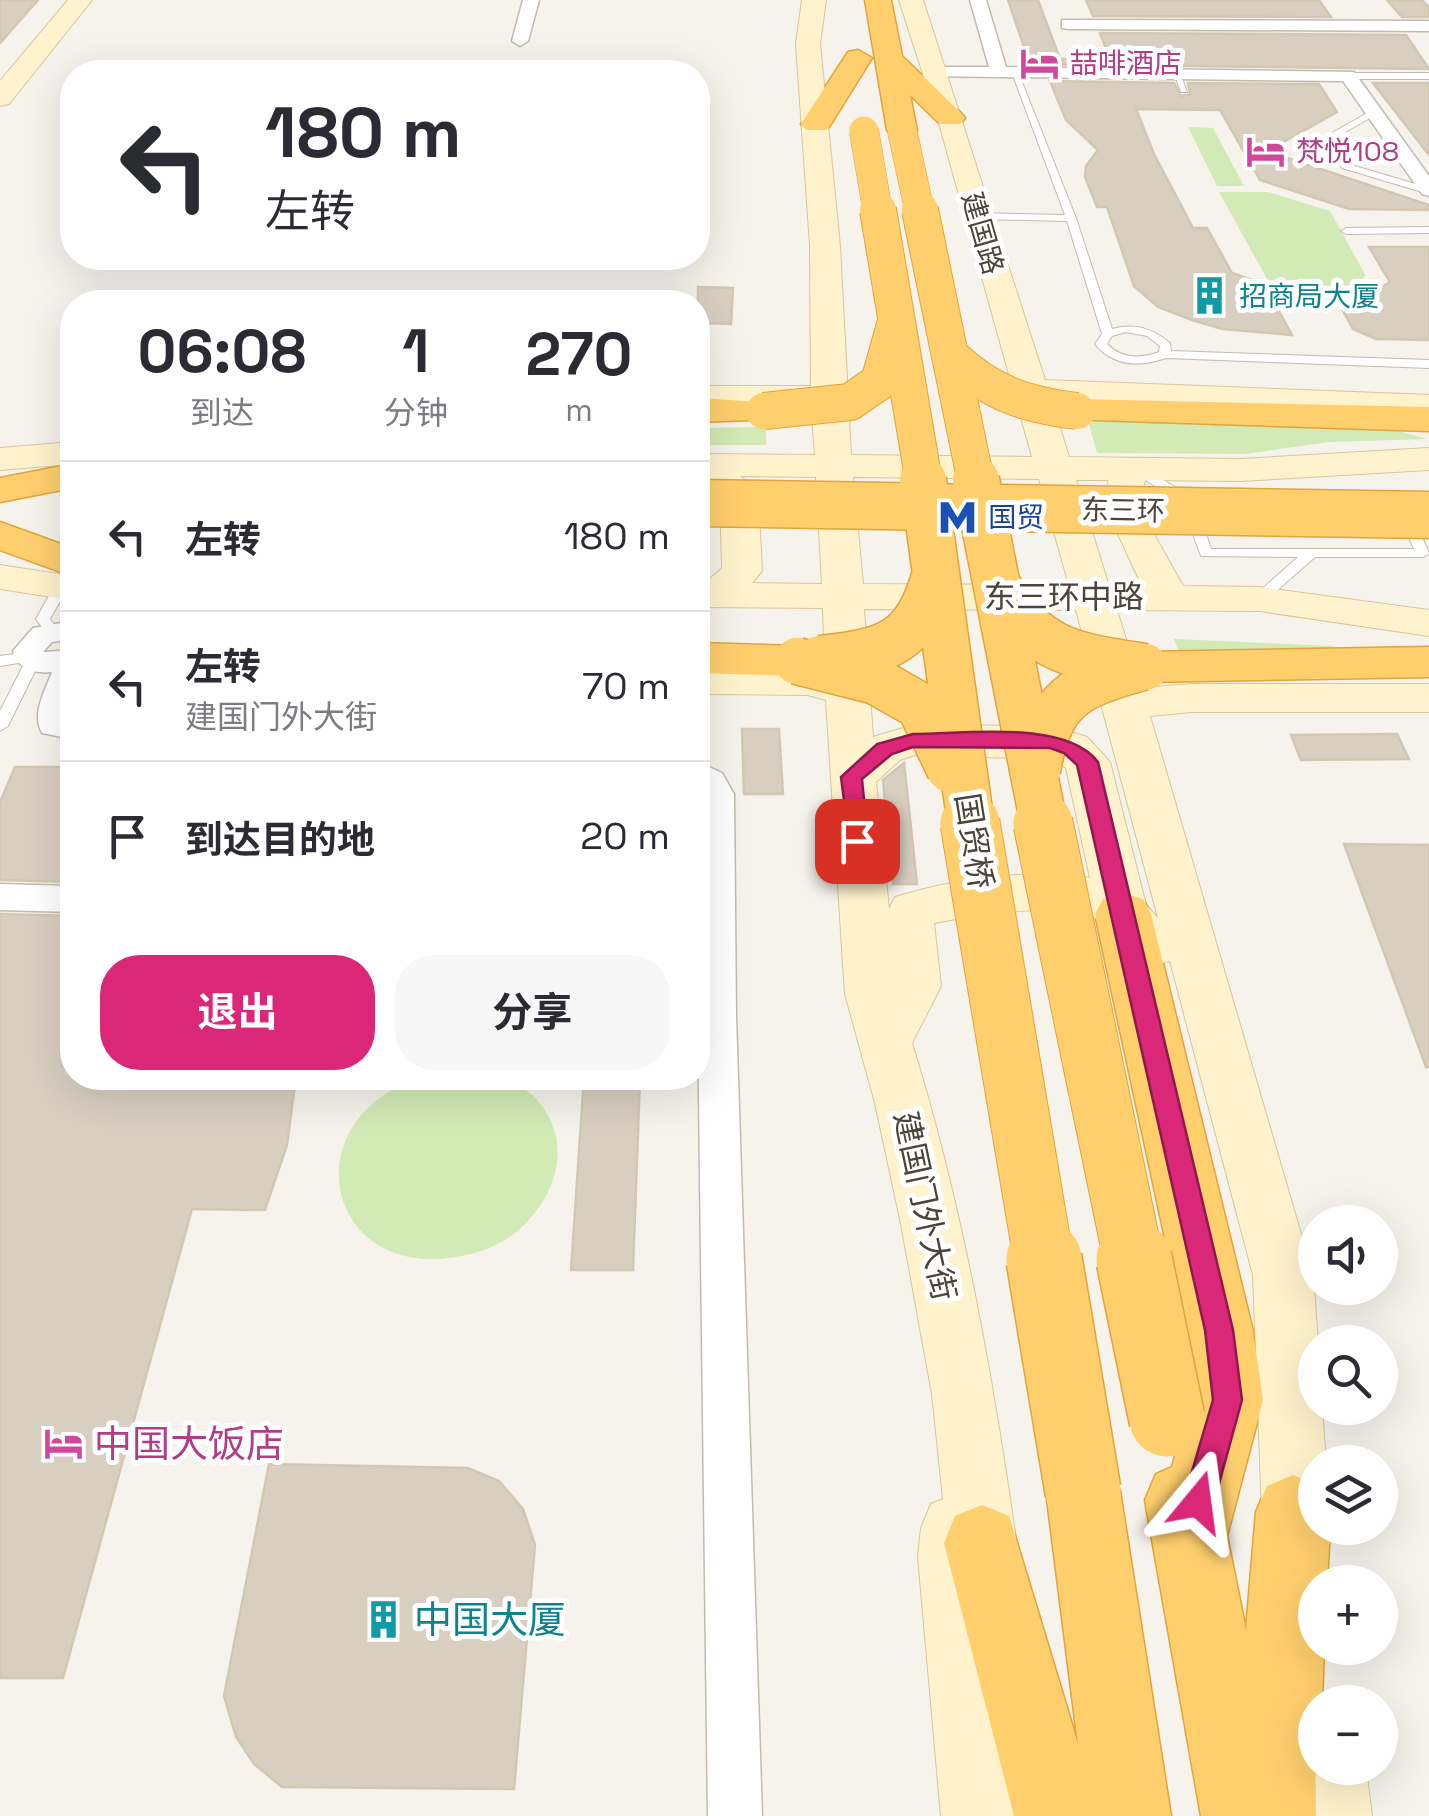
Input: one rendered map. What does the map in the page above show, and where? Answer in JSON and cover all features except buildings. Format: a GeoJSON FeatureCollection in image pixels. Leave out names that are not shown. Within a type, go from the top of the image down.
{"type":"FeatureCollection","features":[{"type":"Feature","properties":{"kind":"highway","name":"建国路"},"geometry":{"type":"LineString","coordinates":[[878,0],[889,59],[883,126]]}},
{"type":"Feature","properties":{"kind":"highway"},"geometry":{"type":"LineString","coordinates":[[814,93],[855,43]]}},
{"type":"Feature","properties":{"kind":"highway"},"geometry":{"type":"LineString","coordinates":[[855,43],[952,357],[1035,784],[1167,1419],[1243,1816]]}},
{"type":"Feature","properties":{"kind":"highway","name":"建国路"},"geometry":{"type":"LineString","coordinates":[[855,43],[883,126]]}},
{"type":"Feature","properties":{"kind":"highway"},"geometry":{"type":"LineString","coordinates":[[883,126],[889,59]]}},
{"type":"Feature","properties":{"kind":"highway","name":"国贸桥"},"geometry":{"type":"LineString","coordinates":[[883,126],[896,321],[924,483],[970,815],[1084,1491],[1129,1816]]}},
{"type":"Feature","properties":{"kind":"highway"},"geometry":{"type":"LineString","coordinates":[[710,410],[764,410],[850,402],[879,382],[896,321]]}},
{"type":"Feature","properties":{"kind":"highway"},"geometry":{"type":"LineString","coordinates":[[952,357],[974,380],[1009,401],[1077,411],[1421,416]]}},
{"type":"Feature","properties":{"kind":"highway"},"geometry":{"type":"LineString","coordinates":[[764,410],[851,423],[872,434],[924,483]]}},
{"type":"Feature","properties":{"kind":"highway"},"geometry":{"type":"LineString","coordinates":[[976,483],[985,448],[997,434],[1019,424],[1077,411]]}},
{"type":"Feature","properties":{"kind":"highway"},"geometry":{"type":"LineString","coordinates":[[0,492],[60,479]]}},
{"type":"Feature","properties":{"kind":"highway"},"geometry":{"type":"LineString","coordinates":[[0,492],[60,494]]}},
{"type":"Feature","properties":{"kind":"highway","name":"东三环"},"geometry":{"type":"LineString","coordinates":[[710,503],[1421,520]]}},
{"type":"Feature","properties":{"kind":"highway","name":"东三环"},"geometry":{"type":"LineString","coordinates":[[710,534],[1359,542],[1421,520]]}},
{"type":"Feature","properties":{"kind":"highway"},"geometry":{"type":"LineString","coordinates":[[0,532],[60,530]]}},
{"type":"Feature","properties":{"kind":"highway"},"geometry":{"type":"LineString","coordinates":[[0,532],[60,573]]}},
{"type":"Feature","properties":{"kind":"highway"},"geometry":{"type":"LineString","coordinates":[[1359,542],[1429,550]]}},
{"type":"Feature","properties":{"kind":"highway"},"geometry":{"type":"LineString","coordinates":[[710,658],[798,661],[866,655],[894,646],[912,633],[929,606],[936,574]]}},
{"type":"Feature","properties":{"kind":"highway"},"geometry":{"type":"LineString","coordinates":[[995,578],[1013,614],[1032,637],[1134,685]]}},
{"type":"Feature","properties":{"kind":"highway"},"geometry":{"type":"LineString","coordinates":[[798,661],[876,681],[920,706],[970,815]]}},
{"type":"Feature","properties":{"kind":"highway"},"geometry":{"type":"LineString","coordinates":[[1035,784],[1041,738],[1060,699],[1097,679],[1134,685],[1429,662]]}},
{"type":"Feature","properties":{"kind":"highway"},"geometry":{"type":"LineString","coordinates":[[1123,914],[1219,1330],[1228,1400],[1189,1536]]}},
{"type":"Feature","properties":{"kind":"highway"},"geometry":{"type":"LineString","coordinates":[[1274,1816],[1293,1512]]}},
{"type":"Feature","properties":{"kind":"highway"},"geometry":{"type":"LineString","coordinates":[[982,1543],[1056,1816]]}},
{"type":"Feature","properties":{"kind":"street"},"geometry":{"type":"LineString","coordinates":[[0,98],[80,0]]}},
{"type":"Feature","properties":{"kind":"street"},"geometry":{"type":"LineString","coordinates":[[520,41],[531,0]]}},
{"type":"Feature","properties":{"kind":"street","name":"建国路"},"geometry":{"type":"LineString","coordinates":[[814,0],[808,44],[814,93],[883,126],[981,230],[1091,597]]}},
{"type":"Feature","properties":{"kind":"street","name":"建国路"},"geometry":{"type":"LineString","coordinates":[[832,468],[825,246],[883,126],[929,72],[911,0]]}},
{"type":"Feature","properties":{"kind":"street"},"geometry":{"type":"LineString","coordinates":[[978,0],[1007,72]]}},
{"type":"Feature","properties":{"kind":"street"},"geometry":{"type":"LineString","coordinates":[[929,72],[1007,72],[1076,41],[1429,26]]}},
{"type":"Feature","properties":{"kind":"street"},"geometry":{"type":"LineString","coordinates":[[1076,41],[1180,83],[1348,76],[1426,183]]}},
{"type":"Feature","properties":{"kind":"street"},"geometry":{"type":"LineString","coordinates":[[825,246],[981,230]]}},
{"type":"Feature","properties":{"kind":"street"},"geometry":{"type":"LineString","coordinates":[[827,354],[859,364],[992,364],[1018,351]]}},
{"type":"Feature","properties":{"kind":"street"},"geometry":{"type":"LineString","coordinates":[[1030,390],[1421,416]]}},
{"type":"Feature","properties":{"kind":"street"},"geometry":{"type":"LineString","coordinates":[[710,396],[828,397]]}},
{"type":"Feature","properties":{"kind":"street"},"geometry":{"type":"LineString","coordinates":[[0,459],[60,454]]}},
{"type":"Feature","properties":{"kind":"street"},"geometry":{"type":"LineString","coordinates":[[710,464],[1240,470],[1429,459]]}},
{"type":"Feature","properties":{"kind":"street","name":"建国门外大街"},"geometry":{"type":"LineString","coordinates":[[832,468],[871,994],[930,1224],[964,1394],[1017,1816]]}},
{"type":"Feature","properties":{"kind":"street"},"geometry":{"type":"LineString","coordinates":[[1132,469],[1123,487],[1145,560],[1170,597]]}},
{"type":"Feature","properties":{"kind":"street"},"geometry":{"type":"LineString","coordinates":[[710,472],[739,493],[742,572],[710,592]]}},
{"type":"Feature","properties":{"kind":"street"},"geometry":{"type":"LineString","coordinates":[[0,578],[60,579]]}},
{"type":"Feature","properties":{"kind":"street","name":"东三环中路"},"geometry":{"type":"LineString","coordinates":[[710,595],[1259,599],[1429,623]]}},
{"type":"Feature","properties":{"kind":"street"},"geometry":{"type":"LineString","coordinates":[[1091,597],[1134,685],[1204,1002],[1282,1275],[1293,1512],[1317,1685]]}},
{"type":"Feature","properties":{"kind":"street"},"geometry":{"type":"LineString","coordinates":[[0,633],[46,650],[53,726],[60,727]]}},
{"type":"Feature","properties":{"kind":"street"},"geometry":{"type":"LineString","coordinates":[[710,680],[809,681],[848,692]]}},
{"type":"Feature","properties":{"kind":"street"},"geometry":{"type":"LineString","coordinates":[[1134,685],[1192,698],[1429,698]]}},
{"type":"Feature","properties":{"kind":"street"},"geometry":{"type":"LineString","coordinates":[[852,777],[884,749],[913,740],[1052,741],[1071,748],[1087,762],[1123,914]]}},
{"type":"Feature","properties":{"kind":"street"},"geometry":{"type":"LineString","coordinates":[[710,781],[718,794],[717,1016],[735,1816]]}},
{"type":"Feature","properties":{"kind":"street"},"geometry":{"type":"LineString","coordinates":[[886,1044],[915,986],[908,927],[913,910],[974,896],[1096,896],[1123,914],[1204,1002]]}},
{"type":"Feature","properties":{"kind":"street"},"geometry":{"type":"LineString","coordinates":[[0,897],[60,900]]}},
{"type":"Feature","properties":{"kind":"street"},"geometry":{"type":"LineString","coordinates":[[964,1394],[953,1557],[979,1816]]}},
{"type":"Feature","properties":{"kind":"street"},"geometry":{"type":"LineString","coordinates":[[1330,1785],[1334,1816]]}},
{"type":"Feature","properties":{"kind":"lane"},"geometry":{"type":"LineString","coordinates":[[1007,72],[1071,218],[1108,334]]}},
{"type":"Feature","properties":{"kind":"lane"},"geometry":{"type":"LineString","coordinates":[[1348,76],[1429,76]]}},
{"type":"Feature","properties":{"kind":"lane"},"geometry":{"type":"LineString","coordinates":[[1374,113],[1326,139],[1345,166],[1426,183]]}},
{"type":"Feature","properties":{"kind":"lane"},"geometry":{"type":"LineString","coordinates":[[981,230],[1071,218]]}},
{"type":"Feature","properties":{"kind":"lane"},"geometry":{"type":"LineString","coordinates":[[1346,231],[1429,230]]}},
{"type":"Feature","properties":{"kind":"lane"},"geometry":{"type":"LineString","coordinates":[[1165,354],[1166,345],[1151,334],[1126,330],[1108,334],[1101,344],[1118,357],[1151,361],[1165,354],[1429,364]]}},
{"type":"Feature","properties":{"kind":"lane"},"geometry":{"type":"LineString","coordinates":[[1132,469],[1189,500],[1400,502],[1423,552],[1206,553],[1189,500]]}},
{"type":"Feature","properties":{"kind":"lane"},"geometry":{"type":"LineString","coordinates":[[1259,599],[1312,553]]}},
{"type":"Feature","properties":{"kind":"lane"},"geometry":{"type":"LineString","coordinates":[[0,726],[46,650],[43,619],[60,593]]}},
{"type":"Feature","properties":{"kind":"green space"},"geometry":{"type":"Polygon","coordinates":[[[1188,127],[1213,128],[1244,186],[1217,186],[1188,127]]]}},
{"type":"Feature","properties":{"kind":"green space"},"geometry":{"type":"Polygon","coordinates":[[[1219,192],[1268,192],[1330,211],[1366,276],[1334,296],[1277,297],[1219,192]]]}},
{"type":"Feature","properties":{"kind":"green space"},"geometry":{"type":"Polygon","coordinates":[[[1088,420],[1372,424],[1427,439],[1329,442],[1246,454],[1097,453],[1088,420]]]}},
{"type":"Feature","properties":{"kind":"green space"},"geometry":{"type":"Polygon","coordinates":[[[766,427],[766,445],[710,445],[710,428],[766,427]]]}},
{"type":"Feature","properties":{"kind":"green space"},"geometry":{"type":"Polygon","coordinates":[[[1174,639],[1331,646],[1375,655],[1180,654],[1174,639]]]}},
{"type":"Feature","properties":{"kind":"green space"},"geometry":{"type":"Polygon","coordinates":[[[396,1090],[525,1090],[539,1102],[555,1133],[557,1165],[546,1196],[506,1240],[466,1255],[419,1258],[382,1247],[356,1225],[342,1196],[339,1163],[351,1130],[377,1100],[396,1090]]]}},
{"type":"Feature","properties":{"kind":"place","name":"喆啡酒店"},"geometry":{"type":"Point","coordinates":[1040,63]}},
{"type":"Feature","properties":{"kind":"place","name":"梵悦108"},"geometry":{"type":"Point","coordinates":[1266,151]}},
{"type":"Feature","properties":{"kind":"place","name":"招商局大厦"},"geometry":{"type":"Point","coordinates":[1209,296]}},
{"type":"Feature","properties":{"kind":"place","name":"国贸"},"geometry":{"type":"Point","coordinates":[958,517]}},
{"type":"Feature","properties":{"kind":"place","name":"中国大饭店"},"geometry":{"type":"Point","coordinates":[64,1444]}},
{"type":"Feature","properties":{"kind":"place","name":"中国大厦"},"geometry":{"type":"Point","coordinates":[384,1620]}},
{"type":"Feature","properties":{"kind":"route"},"geometry":{"type":"LineString","coordinates":[[857,841],[852,777],[884,749],[913,740],[1052,741],[1071,748],[1087,762],[1219,1330],[1228,1400],[1198,1502]]}}]}
